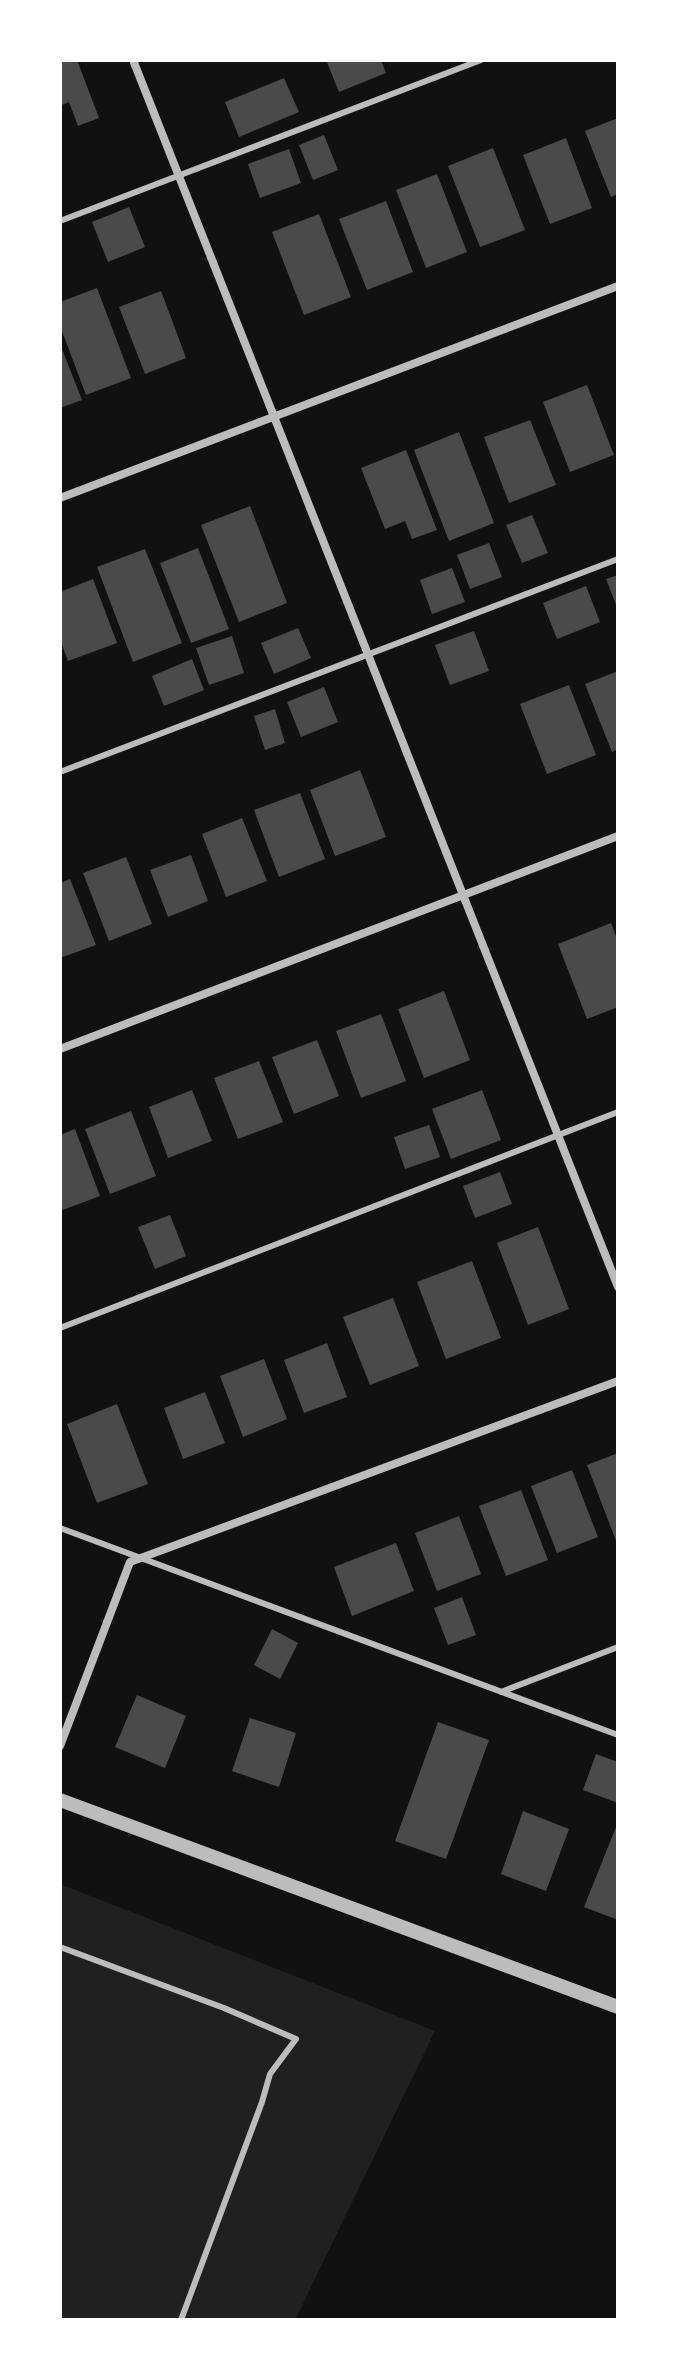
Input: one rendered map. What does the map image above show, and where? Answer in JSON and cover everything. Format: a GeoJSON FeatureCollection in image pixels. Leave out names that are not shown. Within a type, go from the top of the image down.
{"type":"FeatureCollection","features":[{"type":"Feature","properties":{"kind":"street"},"geometry":{"type":"LineString","coordinates":[[133,60],[618,1287]]}},
{"type":"Feature","properties":{"kind":"street"},"geometry":{"type":"LineString","coordinates":[[60,498],[618,286]]}},
{"type":"Feature","properties":{"kind":"street"},"geometry":{"type":"LineString","coordinates":[[60,1049],[618,836]]}},
{"type":"Feature","properties":{"kind":"street"},"geometry":{"type":"LineString","coordinates":[[60,1746],[130,1562],[618,1381]]}},
{"type":"Feature","properties":{"kind":"street"},"geometry":{"type":"LineString","coordinates":[[60,1800],[618,2007]]}},
{"type":"Feature","properties":{"kind":"lane"},"geometry":{"type":"LineString","coordinates":[[60,221],[481,60]]}},
{"type":"Feature","properties":{"kind":"lane"},"geometry":{"type":"LineString","coordinates":[[60,772],[618,559]]}},
{"type":"Feature","properties":{"kind":"lane"},"geometry":{"type":"LineString","coordinates":[[60,1328],[618,1112]]}},
{"type":"Feature","properties":{"kind":"lane"},"geometry":{"type":"LineString","coordinates":[[60,1528],[618,1735]]}},
{"type":"Feature","properties":{"kind":"lane"},"geometry":{"type":"LineString","coordinates":[[501,1692],[618,1647]]}},
{"type":"Feature","properties":{"kind":"lane"},"geometry":{"type":"LineString","coordinates":[[60,1947],[224,2008],[296,2039],[270,2074],[181,2320]]}},
{"type":"Feature","properties":{"kind":"shaded area"},"geometry":{"type":"Polygon","coordinates":[[[60,1884],[435,2031],[295,2320],[60,2320],[60,1884]]]}},
{"type":"Feature","properties":{"kind":"building"},"geometry":{"type":"Polygon","coordinates":[[[60,60],[77,60],[99,118],[78,126],[69,102],[60,106],[60,60]]]}},
{"type":"Feature","properties":{"kind":"building"},"geometry":{"type":"Polygon","coordinates":[[[326,60],[381,60],[386,73],[339,92],[326,60]]]}},
{"type":"Feature","properties":{"kind":"building"},"geometry":{"type":"Polygon","coordinates":[[[284,78],[299,112],[239,137],[225,102],[284,78]]]}},
{"type":"Feature","properties":{"kind":"building"},"geometry":{"type":"Polygon","coordinates":[[[618,118],[618,194],[611,197],[585,131],[618,118]]]}},
{"type":"Feature","properties":{"kind":"building"},"geometry":{"type":"Polygon","coordinates":[[[324,135],[338,170],[313,180],[299,145],[324,135]]]}},
{"type":"Feature","properties":{"kind":"building"},"geometry":{"type":"Polygon","coordinates":[[[566,138],[592,208],[550,224],[523,155],[566,138]]]}},
{"type":"Feature","properties":{"kind":"building"},"geometry":{"type":"Polygon","coordinates":[[[493,148],[525,230],[480,247],[448,166],[493,148]]]}},
{"type":"Feature","properties":{"kind":"building"},"geometry":{"type":"Polygon","coordinates":[[[289,149],[301,183],[260,198],[248,164],[289,149]]]}},
{"type":"Feature","properties":{"kind":"building"},"geometry":{"type":"Polygon","coordinates":[[[437,174],[467,252],[426,268],[396,190],[437,174]]]}},
{"type":"Feature","properties":{"kind":"building"},"geometry":{"type":"Polygon","coordinates":[[[386,201],[413,272],[367,290],[339,219],[386,201]]]}},
{"type":"Feature","properties":{"kind":"building"},"geometry":{"type":"Polygon","coordinates":[[[129,207],[145,247],[108,262],[92,222],[129,207]]]}},
{"type":"Feature","properties":{"kind":"building"},"geometry":{"type":"Polygon","coordinates":[[[319,214],[351,297],[304,315],[272,232],[319,214]]]}},
{"type":"Feature","properties":{"kind":"building"},"geometry":{"type":"Polygon","coordinates":[[[97,288],[131,378],[86,395],[60,326],[60,302],[97,288]]]}},
{"type":"Feature","properties":{"kind":"building"},"geometry":{"type":"Polygon","coordinates":[[[161,291],[186,358],[145,374],[119,307],[161,291]]]}},
{"type":"Feature","properties":{"kind":"building"},"geometry":{"type":"Polygon","coordinates":[[[60,344],[82,400],[60,408],[60,344]]]}},
{"type":"Feature","properties":{"kind":"building"},"geometry":{"type":"Polygon","coordinates":[[[587,385],[614,455],[570,472],[543,402],[587,385]]]}},
{"type":"Feature","properties":{"kind":"building"},"geometry":{"type":"Polygon","coordinates":[[[530,420],[556,485],[509,503],[484,437],[530,420]]]}},
{"type":"Feature","properties":{"kind":"building"},"geometry":{"type":"Polygon","coordinates":[[[459,432],[494,523],[449,541],[414,450],[459,432]]]}},
{"type":"Feature","properties":{"kind":"building"},"geometry":{"type":"Polygon","coordinates":[[[406,450],[437,530],[412,539],[405,521],[385,529],[361,468],[406,450]]]}},
{"type":"Feature","properties":{"kind":"building"},"geometry":{"type":"Polygon","coordinates":[[[250,506],[287,603],[239,622],[201,525],[250,506]]]}},
{"type":"Feature","properties":{"kind":"building"},"geometry":{"type":"Polygon","coordinates":[[[532,515],[548,553],[522,563],[506,525],[532,515]]]}},
{"type":"Feature","properties":{"kind":"building"},"geometry":{"type":"Polygon","coordinates":[[[489,543],[502,577],[470,589],[457,555],[489,543]]]}},
{"type":"Feature","properties":{"kind":"building"},"geometry":{"type":"Polygon","coordinates":[[[198,548],[229,629],[191,643],[160,563],[198,548]]]}},
{"type":"Feature","properties":{"kind":"building"},"geometry":{"type":"Polygon","coordinates":[[[145,549],[182,643],[133,662],[97,567],[145,549]]]}},
{"type":"Feature","properties":{"kind":"building"},"geometry":{"type":"Polygon","coordinates":[[[452,568],[465,602],[432,614],[420,580],[452,568]]]}},
{"type":"Feature","properties":{"kind":"building"},"geometry":{"type":"Polygon","coordinates":[[[618,575],[618,610],[606,579],[618,575]]]}},
{"type":"Feature","properties":{"kind":"building"},"geometry":{"type":"Polygon","coordinates":[[[93,579],[117,643],[68,661],[60,640],[60,592],[93,579]]]}},
{"type":"Feature","properties":{"kind":"building"},"geometry":{"type":"Polygon","coordinates":[[[586,586],[600,622],[557,639],[543,603],[586,586]]]}},
{"type":"Feature","properties":{"kind":"building"},"geometry":{"type":"Polygon","coordinates":[[[298,628],[311,658],[274,674],[261,643],[298,628]]]}},
{"type":"Feature","properties":{"kind":"building"},"geometry":{"type":"Polygon","coordinates":[[[474,631],[489,671],[450,685],[435,645],[474,631]]]}},
{"type":"Feature","properties":{"kind":"building"},"geometry":{"type":"Polygon","coordinates":[[[232,636],[244,673],[209,685],[196,648],[232,636]]]}},
{"type":"Feature","properties":{"kind":"building"},"geometry":{"type":"Polygon","coordinates":[[[192,659],[204,690],[164,706],[152,676],[192,659]]]}},
{"type":"Feature","properties":{"kind":"building"},"geometry":{"type":"Polygon","coordinates":[[[618,671],[618,749],[612,752],[585,684],[618,671]]]}},
{"type":"Feature","properties":{"kind":"building"},"geometry":{"type":"Polygon","coordinates":[[[569,685],[596,755],[547,774],[520,704],[569,685]]]}},
{"type":"Feature","properties":{"kind":"building"},"geometry":{"type":"Polygon","coordinates":[[[324,687],[338,722],[301,737],[287,702],[324,687]]]}},
{"type":"Feature","properties":{"kind":"building"},"geometry":{"type":"Polygon","coordinates":[[[275,709],[285,743],[265,750],[254,716],[275,709]]]}},
{"type":"Feature","properties":{"kind":"building"},"geometry":{"type":"Polygon","coordinates":[[[360,770],[386,837],[335,856],[310,790],[360,770]]]}},
{"type":"Feature","properties":{"kind":"building"},"geometry":{"type":"Polygon","coordinates":[[[300,793],[325,859],[279,877],[254,810],[300,793]]]}},
{"type":"Feature","properties":{"kind":"building"},"geometry":{"type":"Polygon","coordinates":[[[242,818],[267,881],[226,897],[202,834],[242,818]]]}},
{"type":"Feature","properties":{"kind":"building"},"geometry":{"type":"Polygon","coordinates":[[[191,855],[208,901],[168,917],[150,870],[191,855]]]}},
{"type":"Feature","properties":{"kind":"building"},"geometry":{"type":"Polygon","coordinates":[[[126,857],[152,924],[109,941],[83,873],[126,857]]]}},
{"type":"Feature","properties":{"kind":"building"},"geometry":{"type":"Polygon","coordinates":[[[70,879],[96,945],[60,958],[60,883],[70,879]]]}},
{"type":"Feature","properties":{"kind":"building"},"geometry":{"type":"Polygon","coordinates":[[[611,923],[618,942],[618,1007],[587,1019],[558,944],[611,923]]]}},
{"type":"Feature","properties":{"kind":"building"},"geometry":{"type":"Polygon","coordinates":[[[444,991],[470,1060],[424,1078],[398,1009],[444,991]]]}},
{"type":"Feature","properties":{"kind":"building"},"geometry":{"type":"Polygon","coordinates":[[[381,1014],[406,1081],[361,1098],[336,1031],[381,1014]]]}},
{"type":"Feature","properties":{"kind":"building"},"geometry":{"type":"Polygon","coordinates":[[[317,1040],[339,1096],[294,1114],[272,1057],[317,1040]]]}},
{"type":"Feature","properties":{"kind":"building"},"geometry":{"type":"Polygon","coordinates":[[[259,1061],[283,1122],[238,1139],[214,1078],[259,1061]]]}},
{"type":"Feature","properties":{"kind":"building"},"geometry":{"type":"Polygon","coordinates":[[[192,1090],[212,1141],[168,1158],[149,1107],[192,1090]]]}},
{"type":"Feature","properties":{"kind":"building"},"geometry":{"type":"Polygon","coordinates":[[[482,1090],[501,1140],[451,1159],[432,1109],[482,1090]]]}},
{"type":"Feature","properties":{"kind":"building"},"geometry":{"type":"Polygon","coordinates":[[[131,1111],[156,1176],[110,1194],[85,1129],[131,1111]]]}},
{"type":"Feature","properties":{"kind":"building"},"geometry":{"type":"Polygon","coordinates":[[[429,1125],[440,1157],[405,1169],[394,1137],[429,1125]]]}},
{"type":"Feature","properties":{"kind":"building"},"geometry":{"type":"Polygon","coordinates":[[[75,1129],[100,1196],[60,1211],[60,1135],[75,1129]]]}},
{"type":"Feature","properties":{"kind":"building"},"geometry":{"type":"Polygon","coordinates":[[[500,1172],[512,1204],[475,1218],[463,1186],[500,1172]]]}},
{"type":"Feature","properties":{"kind":"building"},"geometry":{"type":"Polygon","coordinates":[[[170,1215],[186,1256],[155,1269],[138,1227],[170,1215]]]}},
{"type":"Feature","properties":{"kind":"building"},"geometry":{"type":"Polygon","coordinates":[[[538,1227],[569,1309],[528,1325],[497,1243],[538,1227]]]}},
{"type":"Feature","properties":{"kind":"building"},"geometry":{"type":"Polygon","coordinates":[[[472,1261],[501,1338],[446,1359],[417,1282],[472,1261]]]}},
{"type":"Feature","properties":{"kind":"building"},"geometry":{"type":"Polygon","coordinates":[[[393,1298],[419,1366],[370,1385],[343,1317],[393,1298]]]}},
{"type":"Feature","properties":{"kind":"building"},"geometry":{"type":"Polygon","coordinates":[[[327,1343],[347,1397],[304,1413],[284,1360],[327,1343]]]}},
{"type":"Feature","properties":{"kind":"building"},"geometry":{"type":"Polygon","coordinates":[[[264,1359],[287,1419],[243,1437],[220,1376],[264,1359]]]}},
{"type":"Feature","properties":{"kind":"building"},"geometry":{"type":"Polygon","coordinates":[[[205,1392],[225,1443],[183,1459],[164,1408],[205,1392]]]}},
{"type":"Feature","properties":{"kind":"building"},"geometry":{"type":"Polygon","coordinates":[[[117,1404],[148,1484],[97,1503],[67,1424],[117,1404]]]}},
{"type":"Feature","properties":{"kind":"building"},"geometry":{"type":"Polygon","coordinates":[[[618,1453],[618,1546],[587,1465],[618,1453]]]}},
{"type":"Feature","properties":{"kind":"building"},"geometry":{"type":"Polygon","coordinates":[[[572,1470],[598,1537],[557,1553],[531,1486],[572,1470]]]}},
{"type":"Feature","properties":{"kind":"building"},"geometry":{"type":"Polygon","coordinates":[[[521,1490],[548,1560],[506,1576],[479,1506],[521,1490]]]}},
{"type":"Feature","properties":{"kind":"building"},"geometry":{"type":"Polygon","coordinates":[[[459,1516],[481,1574],[437,1591],[415,1533],[459,1516]]]}},
{"type":"Feature","properties":{"kind":"building"},"geometry":{"type":"Polygon","coordinates":[[[396,1543],[414,1591],[352,1616],[334,1567],[396,1543]]]}},
{"type":"Feature","properties":{"kind":"building"},"geometry":{"type":"Polygon","coordinates":[[[462,1597],[476,1635],[448,1645],[434,1608],[462,1597]]]}},
{"type":"Feature","properties":{"kind":"building"},"geometry":{"type":"Polygon","coordinates":[[[272,1629],[298,1643],[280,1679],[254,1665],[272,1629]]]}},
{"type":"Feature","properties":{"kind":"building"},"geometry":{"type":"Polygon","coordinates":[[[137,1695],[186,1716],[165,1768],[115,1747],[137,1695]]]}},
{"type":"Feature","properties":{"kind":"building"},"geometry":{"type":"Polygon","coordinates":[[[250,1718],[296,1733],[279,1787],[232,1771],[250,1718]]]}},
{"type":"Feature","properties":{"kind":"building"},"geometry":{"type":"Polygon","coordinates":[[[438,1722],[489,1740],[446,1859],[395,1841],[438,1722]]]}},
{"type":"Feature","properties":{"kind":"building"},"geometry":{"type":"Polygon","coordinates":[[[596,1754],[618,1762],[618,1803],[583,1790],[596,1754]]]}},
{"type":"Feature","properties":{"kind":"building"},"geometry":{"type":"Polygon","coordinates":[[[523,1811],[569,1829],[546,1891],[501,1874],[523,1811]]]}},
{"type":"Feature","properties":{"kind":"building"},"geometry":{"type":"Polygon","coordinates":[[[618,1822],[618,1920],[584,1907],[618,1822]]]}}]}
